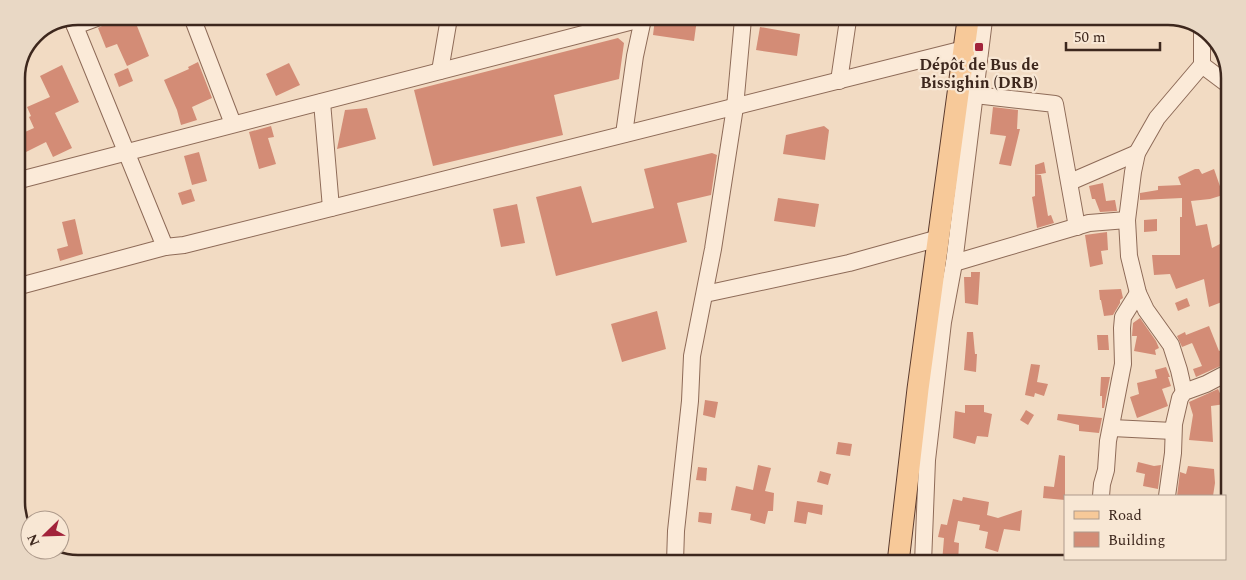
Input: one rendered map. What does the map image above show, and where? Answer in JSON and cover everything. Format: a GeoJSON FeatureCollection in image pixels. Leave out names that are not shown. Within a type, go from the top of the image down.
{"type":"FeatureCollection","features":[{"type":"Feature","properties":{"kind":"main road"},"geometry":{"type":"LineString","coordinates":[[899,555],[918,389],[967,25]]}},
{"type":"Feature","properties":{"kind":"street"},"geometry":{"type":"LineString","coordinates":[[75,25],[165,247]]}},
{"type":"Feature","properties":{"kind":"street"},"geometry":{"type":"LineString","coordinates":[[195,25],[233,124]]}},
{"type":"Feature","properties":{"kind":"street"},"geometry":{"type":"LineString","coordinates":[[440,71],[448,25]]}},
{"type":"Feature","properties":{"kind":"street"},"geometry":{"type":"LineString","coordinates":[[25,174],[127,152],[619,25]]}},
{"type":"Feature","properties":{"kind":"street"},"geometry":{"type":"LineString","coordinates":[[624,134],[641,25]]}},
{"type":"Feature","properties":{"kind":"street"},"geometry":{"type":"LineString","coordinates":[[675,555],[676,531],[690,401],[692,356],[735,107],[742,25]]}},
{"type":"Feature","properties":{"kind":"street"},"geometry":{"type":"LineString","coordinates":[[839,81],[847,25]]}},
{"type":"Feature","properties":{"kind":"street"},"geometry":{"type":"LineString","coordinates":[[923,555],[927,460],[943,322],[954,263],[983,25]]}},
{"type":"Feature","properties":{"kind":"street"},"geometry":{"type":"LineString","coordinates":[[1167,495],[1173,453],[1173,431],[1178,405],[1184,392],[1171,345],[1146,310],[1138,292],[1128,256],[1127,220],[1133,172],[1138,153],[1157,118],[1202,65],[1202,38]]}},
{"type":"Feature","properties":{"kind":"street"},"geometry":{"type":"LineString","coordinates":[[25,285],[165,247],[184,245],[964,49]]}},
{"type":"Feature","properties":{"kind":"street"},"geometry":{"type":"LineString","coordinates":[[1202,65],[1221,79]]}},
{"type":"Feature","properties":{"kind":"street"},"geometry":{"type":"LineString","coordinates":[[975,95],[1055,104],[1077,227]]}},
{"type":"Feature","properties":{"kind":"street"},"geometry":{"type":"LineString","coordinates":[[322,102],[331,208]]}},
{"type":"Feature","properties":{"kind":"street"},"geometry":{"type":"LineString","coordinates":[[1070,182],[1138,153]]}},
{"type":"Feature","properties":{"kind":"street"},"geometry":{"type":"LineString","coordinates":[[954,263],[1101,221],[1127,220]]}},
{"type":"Feature","properties":{"kind":"street"},"geometry":{"type":"LineString","coordinates":[[704,294],[840,265],[939,238]]}},
{"type":"Feature","properties":{"kind":"street"},"geometry":{"type":"LineString","coordinates":[[1101,495],[1106,470],[1108,441],[1124,364],[1123,317],[1138,292]]}},
{"type":"Feature","properties":{"kind":"street"},"geometry":{"type":"LineString","coordinates":[[1184,392],[1206,384],[1221,376]]}},
{"type":"Feature","properties":{"kind":"street"},"geometry":{"type":"LineString","coordinates":[[1112,428],[1173,431]]}},
{"type":"Feature","properties":{"kind":"building"},"geometry":{"type":"Polygon","coordinates":[[[104,25],[137,25],[149,56],[127,66],[117,44],[106,48],[98,28],[104,25]]]}},
{"type":"Feature","properties":{"kind":"building"},"geometry":{"type":"Polygon","coordinates":[[[654,25],[696,25],[694,41],[653,35],[654,25]]]}},
{"type":"Feature","properties":{"kind":"building"},"geometry":{"type":"Polygon","coordinates":[[[760,27],[800,34],[797,56],[756,50],[760,27]]]}},
{"type":"Feature","properties":{"kind":"building"},"geometry":{"type":"Polygon","coordinates":[[[618,38],[624,43],[619,79],[554,95],[563,135],[433,166],[414,90],[618,38]]]}},
{"type":"Feature","properties":{"kind":"building"},"geometry":{"type":"Polygon","coordinates":[[[198,62],[212,98],[192,107],[197,120],[181,125],[177,110],[164,80],[189,69],[188,67],[198,62]]]}},
{"type":"Feature","properties":{"kind":"building"},"geometry":{"type":"Polygon","coordinates":[[[289,63],[300,85],[276,96],[266,74],[289,63]]]}},
{"type":"Feature","properties":{"kind":"building"},"geometry":{"type":"Polygon","coordinates":[[[62,65],[79,102],[55,113],[72,148],[53,157],[46,142],[26,152],[25,150],[25,132],[34,128],[27,107],[50,97],[40,76],[62,65]]]}},
{"type":"Feature","properties":{"kind":"building"},"geometry":{"type":"Polygon","coordinates":[[[128,68],[133,81],[119,87],[114,74],[128,68]]]}},
{"type":"Feature","properties":{"kind":"building"},"geometry":{"type":"Polygon","coordinates":[[[993,107],[1018,110],[1017,129],[1020,129],[1011,166],[999,164],[1006,136],[990,134],[993,107]]]}},
{"type":"Feature","properties":{"kind":"building"},"geometry":{"type":"Polygon","coordinates":[[[367,108],[376,139],[337,149],[345,110],[367,108]]]}},
{"type":"Feature","properties":{"kind":"building"},"geometry":{"type":"Polygon","coordinates":[[[271,126],[274,137],[268,138],[276,164],[259,169],[249,132],[271,126]]]}},
{"type":"Feature","properties":{"kind":"building"},"geometry":{"type":"Polygon","coordinates":[[[824,126],[829,130],[825,160],[783,154],[786,135],[824,126]]]}},
{"type":"Feature","properties":{"kind":"building"},"geometry":{"type":"Polygon","coordinates":[[[199,152],[207,181],[192,185],[184,156],[199,152]]]}},
{"type":"Feature","properties":{"kind":"building"},"geometry":{"type":"Polygon","coordinates":[[[712,153],[717,155],[711,195],[677,203],[687,242],[556,276],[536,197],[581,186],[592,223],[654,208],[644,169],[712,153]]]}},
{"type":"Feature","properties":{"kind":"building"},"geometry":{"type":"Polygon","coordinates":[[[1044,162],[1046,173],[1035,175],[1035,165],[1044,162]]]}},
{"type":"Feature","properties":{"kind":"building"},"geometry":{"type":"Polygon","coordinates":[[[1195,169],[1199,169],[1202,174],[1214,169],[1221,189],[1221,196],[1191,201],[1196,226],[1207,224],[1212,248],[1221,244],[1221,302],[1209,307],[1204,279],[1176,289],[1170,274],[1154,275],[1152,255],[1180,255],[1182,198],[1140,200],[1140,193],[1158,190],[1158,186],[1181,185],[1178,177],[1195,169]]]}},
{"type":"Feature","properties":{"kind":"building"},"geometry":{"type":"Polygon","coordinates":[[[1035,175],[1041,175],[1048,216],[1051,215],[1054,223],[1037,228],[1032,197],[1035,196],[1035,175]]]}},
{"type":"Feature","properties":{"kind":"building"},"geometry":{"type":"Polygon","coordinates":[[[1103,183],[1106,201],[1115,200],[1117,211],[1100,212],[1095,199],[1092,199],[1089,186],[1103,183]]]}},
{"type":"Feature","properties":{"kind":"building"},"geometry":{"type":"Polygon","coordinates":[[[191,189],[195,201],[182,205],[178,193],[191,189]]]}},
{"type":"Feature","properties":{"kind":"building"},"geometry":{"type":"Polygon","coordinates":[[[778,198],[819,204],[815,227],[774,221],[778,198]]]}},
{"type":"Feature","properties":{"kind":"building"},"geometry":{"type":"Polygon","coordinates":[[[517,204],[525,243],[501,247],[493,209],[517,204]]]}},
{"type":"Feature","properties":{"kind":"building"},"geometry":{"type":"Polygon","coordinates":[[[75,219],[83,254],[60,261],[57,249],[68,246],[62,222],[75,219]]]}},
{"type":"Feature","properties":{"kind":"building"},"geometry":{"type":"Polygon","coordinates":[[[1157,219],[1157,231],[1144,232],[1144,220],[1157,219]]]}},
{"type":"Feature","properties":{"kind":"building"},"geometry":{"type":"Polygon","coordinates":[[[1107,232],[1108,250],[1101,251],[1103,264],[1090,267],[1085,235],[1107,232]]]}},
{"type":"Feature","properties":{"kind":"building"},"geometry":{"type":"Polygon","coordinates":[[[971,272],[980,272],[978,305],[965,303],[964,277],[971,277],[971,272]]]}},
{"type":"Feature","properties":{"kind":"building"},"geometry":{"type":"Polygon","coordinates":[[[1121,289],[1123,298],[1120,300],[1113,315],[1104,316],[1099,290],[1121,289]]]}},
{"type":"Feature","properties":{"kind":"building"},"geometry":{"type":"Polygon","coordinates":[[[1187,298],[1190,306],[1178,311],[1175,303],[1187,298]]]}},
{"type":"Feature","properties":{"kind":"building"},"geometry":{"type":"Polygon","coordinates":[[[657,311],[666,349],[622,362],[611,324],[657,311]]]}},
{"type":"Feature","properties":{"kind":"building"},"geometry":{"type":"Polygon","coordinates":[[[1140,318],[1156,341],[1159,348],[1155,350],[1156,355],[1134,351],[1137,336],[1132,336],[1133,323],[1140,318]]]}},
{"type":"Feature","properties":{"kind":"building"},"geometry":{"type":"Polygon","coordinates":[[[1209,326],[1219,351],[1221,350],[1221,366],[1196,377],[1193,369],[1202,366],[1193,345],[1192,343],[1182,347],[1177,336],[1185,332],[1186,335],[1209,326]]]}},
{"type":"Feature","properties":{"kind":"building"},"geometry":{"type":"Polygon","coordinates":[[[967,332],[973,332],[975,354],[977,354],[976,372],[964,370],[967,332]]]}},
{"type":"Feature","properties":{"kind":"building"},"geometry":{"type":"Polygon","coordinates":[[[1097,335],[1108,335],[1109,350],[1098,350],[1097,335]]]}},
{"type":"Feature","properties":{"kind":"building"},"geometry":{"type":"Polygon","coordinates":[[[1031,364],[1040,365],[1037,382],[1048,384],[1044,396],[1035,393],[1034,397],[1025,395],[1031,364]]]}},
{"type":"Feature","properties":{"kind":"building"},"geometry":{"type":"Polygon","coordinates":[[[1166,367],[1171,386],[1162,389],[1168,406],[1137,418],[1130,397],[1139,394],[1137,383],[1157,378],[1155,370],[1166,367]]]}},
{"type":"Feature","properties":{"kind":"building"},"geometry":{"type":"Polygon","coordinates":[[[1101,377],[1110,377],[1104,408],[1102,408],[1102,396],[1100,396],[1101,377]]]}},
{"type":"Feature","properties":{"kind":"building"},"geometry":{"type":"Polygon","coordinates":[[[1218,389],[1221,395],[1221,405],[1211,406],[1213,442],[1189,440],[1193,415],[1189,402],[1218,389]]]}},
{"type":"Feature","properties":{"kind":"building"},"geometry":{"type":"Polygon","coordinates":[[[705,400],[718,402],[715,418],[703,415],[705,400]]]}},
{"type":"Feature","properties":{"kind":"building"},"geometry":{"type":"Polygon","coordinates":[[[965,405],[984,405],[984,412],[992,414],[988,437],[977,436],[975,444],[953,438],[955,411],[965,413],[965,405]]]}},
{"type":"Feature","properties":{"kind":"building"},"geometry":{"type":"Polygon","coordinates":[[[1026,410],[1034,415],[1028,425],[1020,420],[1026,410]]]}},
{"type":"Feature","properties":{"kind":"building"},"geometry":{"type":"Polygon","coordinates":[[[1058,414],[1102,418],[1099,433],[1079,431],[1079,425],[1057,420],[1058,414]]]}},
{"type":"Feature","properties":{"kind":"building"},"geometry":{"type":"Polygon","coordinates":[[[838,442],[852,444],[850,456],[836,454],[838,442]]]}},
{"type":"Feature","properties":{"kind":"building"},"geometry":{"type":"Polygon","coordinates":[[[1059,455],[1065,456],[1064,500],[1043,498],[1044,486],[1054,487],[1059,455]]]}},
{"type":"Feature","properties":{"kind":"building"},"geometry":{"type":"Polygon","coordinates":[[[1138,462],[1154,466],[1161,465],[1158,489],[1143,486],[1145,474],[1136,472],[1138,462]]]}},
{"type":"Feature","properties":{"kind":"building"},"geometry":{"type":"Polygon","coordinates":[[[758,465],[771,468],[765,491],[774,493],[773,511],[768,511],[765,524],[750,520],[751,514],[731,510],[736,486],[753,490],[758,465]]]}},
{"type":"Feature","properties":{"kind":"building"},"geometry":{"type":"Polygon","coordinates":[[[1188,466],[1214,469],[1213,495],[1177,495],[1180,472],[1186,474],[1188,466]]]}},
{"type":"Feature","properties":{"kind":"building"},"geometry":{"type":"Polygon","coordinates":[[[698,467],[707,468],[706,481],[696,480],[698,467]]]}},
{"type":"Feature","properties":{"kind":"building"},"geometry":{"type":"Polygon","coordinates":[[[820,471],[831,474],[828,485],[817,482],[820,471]]]}},
{"type":"Feature","properties":{"kind":"building"},"geometry":{"type":"Polygon","coordinates":[[[963,497],[989,502],[987,515],[998,518],[1022,510],[1020,531],[1004,529],[998,552],[985,548],[988,532],[979,530],[980,525],[958,521],[954,542],[959,543],[958,555],[943,555],[944,538],[938,537],[941,524],[947,525],[953,499],[962,501],[963,497]]]}},
{"type":"Feature","properties":{"kind":"building"},"geometry":{"type":"Polygon","coordinates":[[[797,501],[823,505],[822,515],[808,512],[806,524],[794,522],[797,501]]]}},
{"type":"Feature","properties":{"kind":"building"},"geometry":{"type":"Polygon","coordinates":[[[699,512],[712,513],[711,524],[698,522],[699,512]]]}},
{"type":"Feature","properties":{"kind":"place","name":"Dépôt de Bus de Bissighin (DRB)"},"geometry":{"type":"Point","coordinates":[979,47]}}]}
